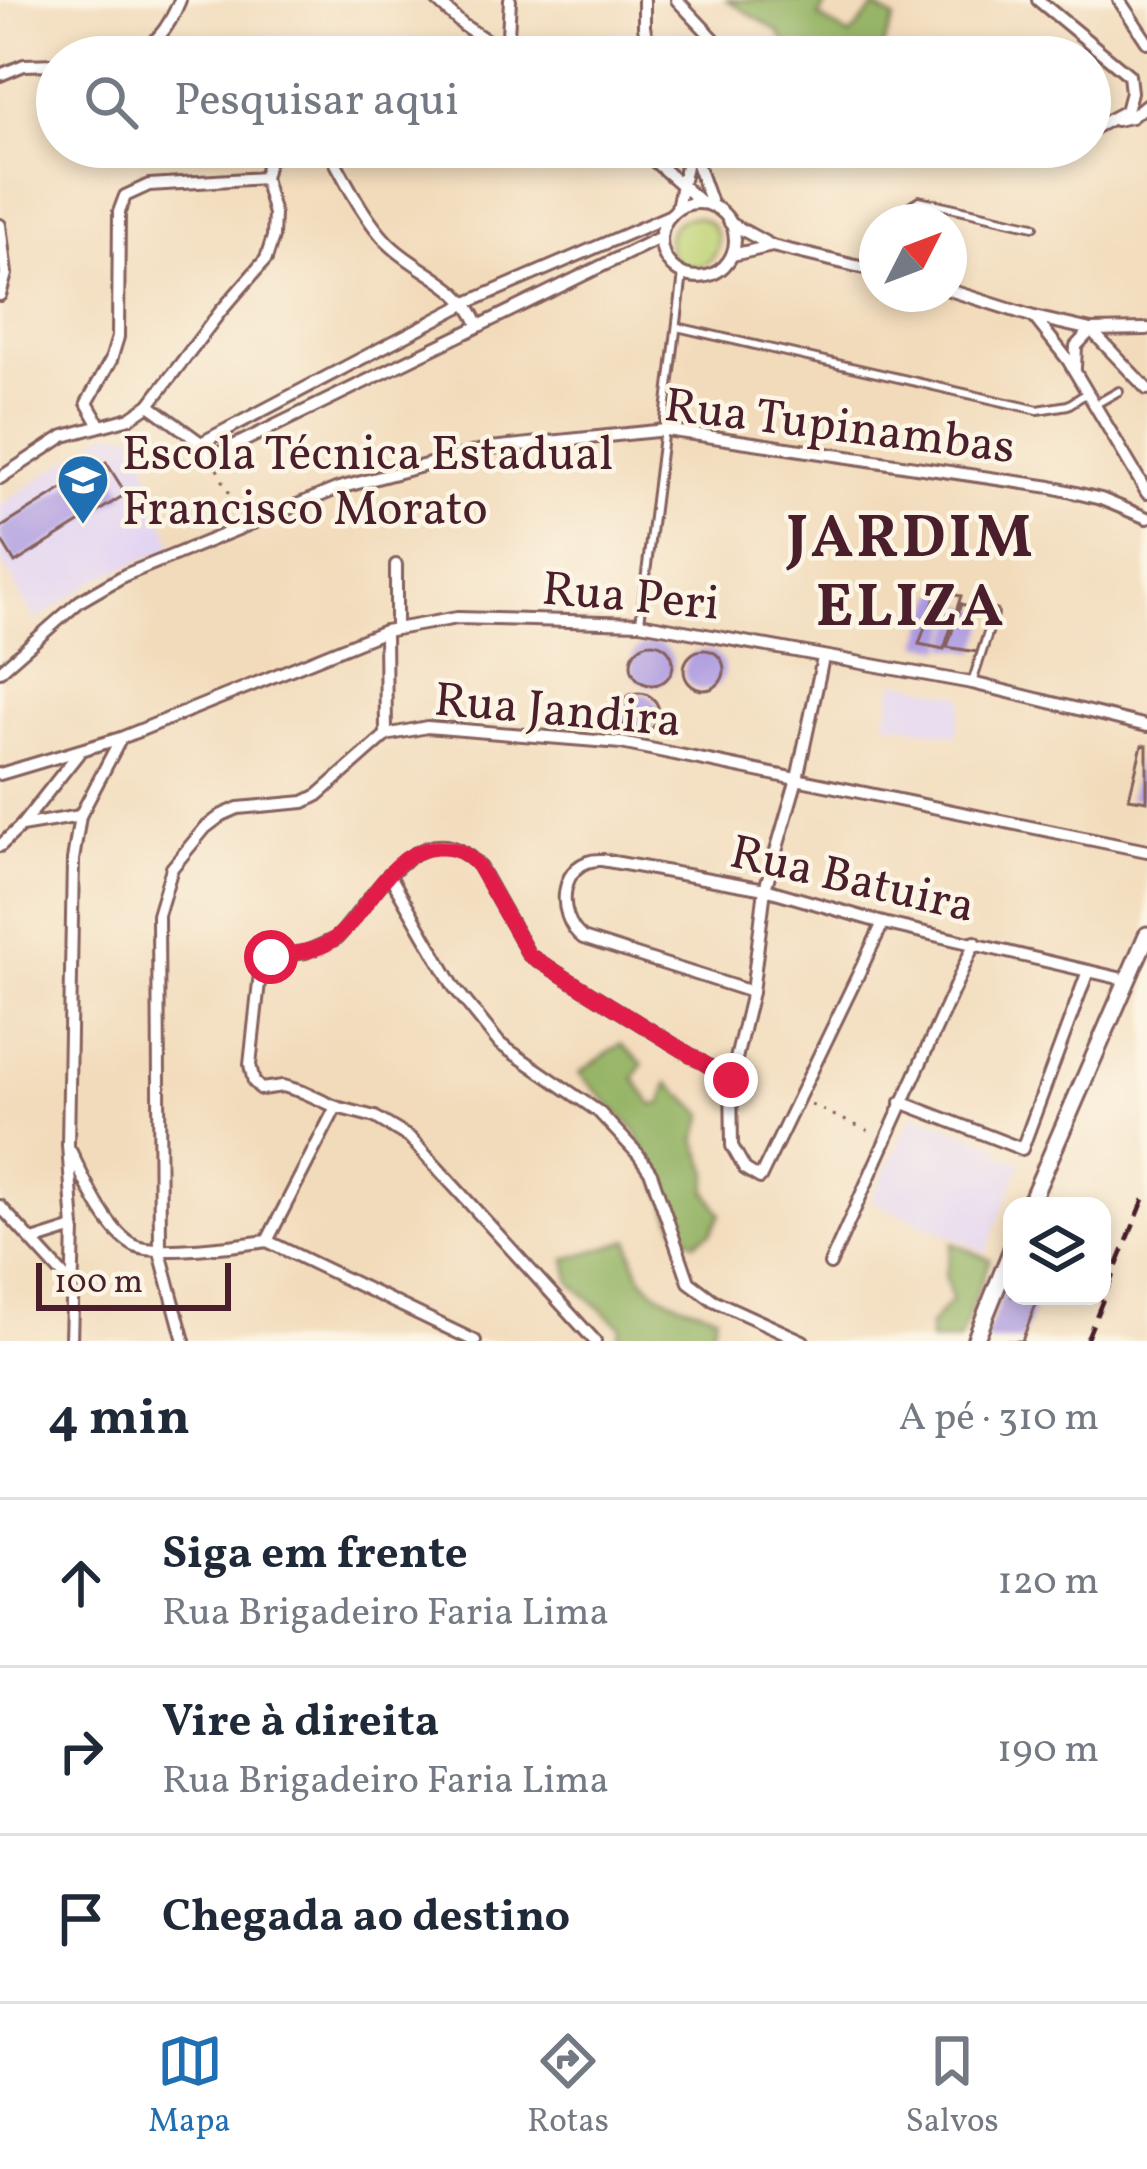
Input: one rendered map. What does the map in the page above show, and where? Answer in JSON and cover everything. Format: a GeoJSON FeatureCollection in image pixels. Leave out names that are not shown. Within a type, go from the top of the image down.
{"type":"FeatureCollection","features":[{"type":"Feature","properties":{"kind":"main road"},"geometry":{"type":"LineString","coordinates":[[1032,1197],[1127,980],[1141,960],[1147,935]]}},
{"type":"Feature","properties":{"kind":"main road"},"geometry":{"type":"LineString","coordinates":[[975,1341],[1003,1271]]}},
{"type":"Feature","properties":{"kind":"street"},"geometry":{"type":"LineString","coordinates":[[160,36],[180,0]]}},
{"type":"Feature","properties":{"kind":"street"},"geometry":{"type":"LineString","coordinates":[[436,0],[479,36]]}},
{"type":"Feature","properties":{"kind":"street"},"geometry":{"type":"LineString","coordinates":[[503,36],[510,0]]}},
{"type":"Feature","properties":{"kind":"street"},"geometry":{"type":"LineString","coordinates":[[644,0],[646,36]]}},
{"type":"Feature","properties":{"kind":"street"},"geometry":{"type":"LineString","coordinates":[[677,0],[710,36]]}},
{"type":"Feature","properties":{"kind":"street"},"geometry":{"type":"LineString","coordinates":[[1039,0],[1082,36]]}},
{"type":"Feature","properties":{"kind":"street"},"geometry":{"type":"LineString","coordinates":[[1119,0],[1147,42]]}},
{"type":"Feature","properties":{"kind":"street"},"geometry":{"type":"LineString","coordinates":[[1111,60],[1129,75],[1131,92],[1126,110],[1111,119]]}},
{"type":"Feature","properties":{"kind":"street"},"geometry":{"type":"LineString","coordinates":[[0,75],[36,65]]}},
{"type":"Feature","properties":{"kind":"street"},"geometry":{"type":"LineString","coordinates":[[1111,121],[1131,117],[1147,104]]}},
{"type":"Feature","properties":{"kind":"street"},"geometry":{"type":"LineString","coordinates":[[0,478],[64,436],[130,418],[149,405],[266,260],[274,214],[264,178],[267,168]]}},
{"type":"Feature","properties":{"kind":"street"},"geometry":{"type":"LineString","coordinates":[[338,168],[388,242],[469,302],[478,323]]}},
{"type":"Feature","properties":{"kind":"street"},"geometry":{"type":"LineString","coordinates":[[664,168],[730,223],[772,246],[859,267]]}},
{"type":"Feature","properties":{"kind":"street"},"geometry":{"type":"LineString","coordinates":[[149,405],[201,443],[212,457],[478,323],[661,238],[674,212],[685,168]]}},
{"type":"Feature","properties":{"kind":"street"},"geometry":{"type":"LineString","coordinates":[[696,168],[707,205]]}},
{"type":"Feature","properties":{"kind":"street"},"geometry":{"type":"LineString","coordinates":[[99,424],[87,403],[118,337],[119,212],[125,196],[149,184],[264,178]]}},
{"type":"Feature","properties":{"kind":"street"},"geometry":{"type":"LineString","coordinates":[[201,443],[469,302],[674,212],[707,205]]}},
{"type":"Feature","properties":{"kind":"street"},"geometry":{"type":"LineString","coordinates":[[661,238],[666,260],[683,274],[705,277],[732,255],[735,237],[730,223]]}},
{"type":"Feature","properties":{"kind":"street"},"geometry":{"type":"LineString","coordinates":[[0,225],[7,274],[0,296]]}},
{"type":"Feature","properties":{"kind":"street"},"geometry":{"type":"LineString","coordinates":[[732,255],[772,246]]}},
{"type":"Feature","properties":{"kind":"street"},"geometry":{"type":"LineString","coordinates":[[967,296],[1091,331],[1147,328]]}},
{"type":"Feature","properties":{"kind":"street"},"geometry":{"type":"LineString","coordinates":[[1034,317],[1076,374],[1147,493]]}},
{"type":"Feature","properties":{"kind":"street"},"geometry":{"type":"LineString","coordinates":[[1076,374],[1076,346],[1091,331]]}},
{"type":"Feature","properties":{"kind":"street"},"geometry":{"type":"LineString","coordinates":[[1091,331],[1147,389]]}},
{"type":"Feature","properties":{"kind":"street","name":"Rua Tupinambas"},"geometry":{"type":"LineString","coordinates":[[0,671],[80,601],[125,575],[339,488],[490,448],[666,430],[1051,487],[1147,518]]}},
{"type":"Feature","properties":{"kind":"street"},"geometry":{"type":"LineString","coordinates":[[386,735],[397,565]]}},
{"type":"Feature","properties":{"kind":"street","name":"Rua Peri"},"geometry":{"type":"LineString","coordinates":[[0,774],[78,754],[391,630],[457,618],[640,623],[973,683],[1147,726]]}},
{"type":"Feature","properties":{"kind":"street"},"geometry":{"type":"LineString","coordinates":[[823,658],[797,778],[765,889],[752,992],[731,1080],[732,1146],[745,1169],[760,1178],[883,923]]}},
{"type":"Feature","properties":{"kind":"street","name":"Rua Jandira"},"geometry":{"type":"LineString","coordinates":[[184,1341],[160,1252],[158,915],[172,868],[222,815],[238,808],[304,802],[386,735],[460,727],[621,743],[1147,851]]}},
{"type":"Feature","properties":{"kind":"street"},"geometry":{"type":"LineString","coordinates":[[71,1341],[74,1228],[68,1144],[73,860],[80,816],[121,738]]}},
{"type":"Feature","properties":{"kind":"street"},"geometry":{"type":"LineString","coordinates":[[0,846],[78,754]]}},
{"type":"Feature","properties":{"kind":"street"},"geometry":{"type":"LineString","coordinates":[[21,826],[80,816]]}},
{"type":"Feature","properties":{"kind":"street"},"geometry":{"type":"LineString","coordinates":[[595,1341],[410,1138],[375,1117],[283,1086],[261,1089],[254,1082],[250,1065],[265,963],[271,957],[325,946],[416,851],[445,848],[468,854],[490,883],[529,955],[731,1080]]}},
{"type":"Feature","properties":{"kind":"street","name":"Rua Batuira"},"geometry":{"type":"LineString","coordinates":[[752,992],[583,938],[569,926],[565,915],[574,868],[592,859],[765,889],[883,923],[1127,980]]}},
{"type":"Feature","properties":{"kind":"street"},"geometry":{"type":"LineString","coordinates":[[389,874],[454,987],[500,1044],[599,1112],[638,1154],[651,1173],[689,1282],[712,1300],[803,1341]]}},
{"type":"Feature","properties":{"kind":"street"},"geometry":{"type":"LineString","coordinates":[[830,1264],[975,942]]}},
{"type":"Feature","properties":{"kind":"street"},"geometry":{"type":"LineString","coordinates":[[902,1102],[1022,1150],[1088,971]]}},
{"type":"Feature","properties":{"kind":"street"},"geometry":{"type":"LineString","coordinates":[[267,1241],[335,1107]]}},
{"type":"Feature","properties":{"kind":"street"},"geometry":{"type":"LineString","coordinates":[[68,1144],[99,1205],[134,1246],[160,1252],[267,1241],[475,1341]]}},
{"type":"Feature","properties":{"kind":"street"},"geometry":{"type":"LineString","coordinates":[[0,1206],[73,1286]]}},
{"type":"Feature","properties":{"kind":"street"},"geometry":{"type":"LineString","coordinates":[[33,1241],[74,1228]]}},
{"type":"Feature","properties":{"kind":"lane"},"geometry":{"type":"LineString","coordinates":[[967,211],[1034,226]]}},
{"type":"Feature","properties":{"kind":"lane"},"geometry":{"type":"LineString","coordinates":[[640,623],[683,274]]}},
{"type":"Feature","properties":{"kind":"lane"},"geometry":{"type":"LineString","coordinates":[[677,326],[1038,410],[1068,405],[1087,392]]}},
{"type":"Feature","properties":{"kind":"lane"},"geometry":{"type":"LineString","coordinates":[[1094,405],[1119,391]]}},
{"type":"Feature","properties":{"kind":"lane"},"geometry":{"type":"LineString","coordinates":[[973,683],[994,614]]}},
{"type":"Feature","properties":{"kind":"path"},"geometry":{"type":"LineString","coordinates":[[212,457],[245,525]]}},
{"type":"Feature","properties":{"kind":"path"},"geometry":{"type":"LineString","coordinates":[[798,1100],[885,1139]]}},
{"type":"Feature","properties":{"kind":"shaded area","name":"Escola Técnica Estadual Francisco Morato"},"geometry":{"type":"Polygon","coordinates":[[[108,432],[143,434],[150,483],[173,546],[96,580],[35,621],[0,558],[0,506],[108,432]]]}},
{"type":"Feature","properties":{"kind":"shaded area"},"geometry":{"type":"Polygon","coordinates":[[[895,681],[963,696],[956,735],[886,722],[895,681]]]}},
{"type":"Feature","properties":{"kind":"shaded area"},"geometry":{"type":"Polygon","coordinates":[[[913,1113],[1001,1146],[999,1154],[1021,1163],[1008,1197],[1003,1197],[986,1252],[871,1201],[913,1113]]]}},
{"type":"Feature","properties":{"kind":"green space"},"geometry":{"type":"Polygon","coordinates":[[[727,0],[828,0],[819,17],[850,36],[780,36],[727,0]]]}},
{"type":"Feature","properties":{"kind":"green space"},"geometry":{"type":"Polygon","coordinates":[[[875,7],[894,19],[887,36],[850,36],[875,7]]]}},
{"type":"Feature","properties":{"kind":"green space"},"geometry":{"type":"Polygon","coordinates":[[[693,217],[711,224],[718,242],[711,260],[693,267],[675,260],[668,242],[675,224],[693,217]]]}},
{"type":"Feature","properties":{"kind":"green space"},"geometry":{"type":"Polygon","coordinates":[[[621,1044],[643,1064],[634,1078],[652,1105],[662,1104],[668,1083],[705,1115],[696,1140],[709,1173],[706,1190],[721,1214],[711,1232],[694,1243],[676,1227],[637,1132],[579,1073],[621,1044]]]}},
{"type":"Feature","properties":{"kind":"green space"},"geometry":{"type":"Polygon","coordinates":[[[630,1240],[633,1258],[648,1284],[671,1299],[716,1314],[710,1341],[616,1341],[622,1327],[571,1283],[566,1259],[630,1240]]]}},
{"type":"Feature","properties":{"kind":"green space"},"geometry":{"type":"Polygon","coordinates":[[[952,1243],[990,1259],[959,1341],[930,1341],[930,1325],[952,1300],[945,1275],[952,1243]]]}},
{"type":"Feature","properties":{"kind":"building"},"geometry":{"type":"Polygon","coordinates":[[[106,462],[126,494],[15,563],[0,538],[0,528],[106,462]]]}},
{"type":"Feature","properties":{"kind":"building"},"geometry":{"type":"Polygon","coordinates":[[[937,592],[961,596],[944,649],[919,644],[937,592]]]}},
{"type":"Feature","properties":{"kind":"building"},"geometry":{"type":"Polygon","coordinates":[[[961,604],[990,613],[977,652],[947,647],[961,604]]]}},
{"type":"Feature","properties":{"kind":"building"},"geometry":{"type":"Polygon","coordinates":[[[652,643],[667,649],[673,664],[667,679],[652,685],[637,679],[631,664],[637,649],[652,643]]]}},
{"type":"Feature","properties":{"kind":"building"},"geometry":{"type":"Polygon","coordinates":[[[704,650],[718,656],[724,670],[718,684],[704,690],[690,684],[684,670],[690,656],[704,650]]]}},
{"type":"Feature","properties":{"kind":"building"},"geometry":{"type":"Polygon","coordinates":[[[639,693],[653,699],[659,713],[653,727],[639,733],[625,727],[619,713],[625,699],[639,693]]]}},
{"type":"Feature","properties":{"kind":"building"},"geometry":{"type":"Polygon","coordinates":[[[1142,745],[1147,746],[1147,801],[1129,798],[1142,745]]]}},
{"type":"Feature","properties":{"kind":"building"},"geometry":{"type":"Polygon","coordinates":[[[1003,1294],[1003,1305],[1036,1305],[1022,1341],[984,1341],[1003,1294]]]}},
{"type":"Feature","properties":{"kind":"railway"},"geometry":{"type":"LineString","coordinates":[[1086,1341],[1147,1192]]}},
{"type":"Feature","properties":{"kind":"place","name":"Escola Técnica Estadual Francisco Morato"},"geometry":{"type":"Point","coordinates":[83,526]}},
{"type":"Feature","properties":{"kind":"district","name":"JARDIM ELIZA"},"geometry":{"type":"Point","coordinates":[911,570]}},
{"type":"Feature","properties":{"kind":"route"},"geometry":{"type":"LineString","coordinates":[[271,957],[306,952],[337,938],[406,856],[431,848],[454,849],[468,854],[478,866],[529,955],[731,1080]]}}]}
